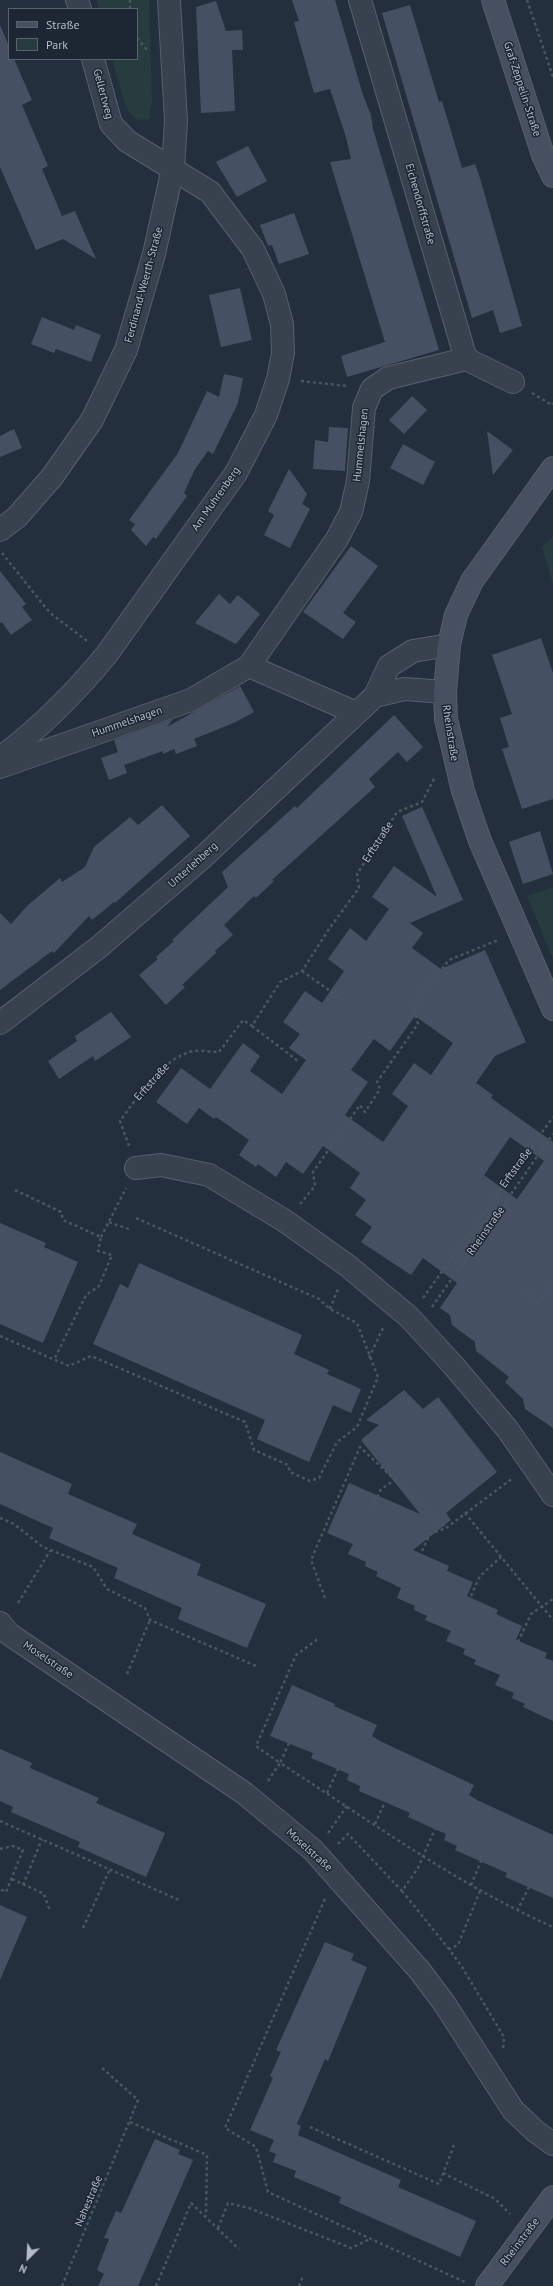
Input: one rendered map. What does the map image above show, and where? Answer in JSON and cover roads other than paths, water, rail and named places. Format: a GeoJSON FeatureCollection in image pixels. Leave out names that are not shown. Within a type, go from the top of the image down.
{"type":"FeatureCollection","features":[{"type":"Feature","properties":{"kind":"street","name":"Ferdinand-Weerth-Straße"},"geometry":{"type":"LineString","coordinates":[[0,530],[18,517],[52,477],[92,420],[126,350],[154,254],[173,168],[176,121],[169,0]]}},
{"type":"Feature","properties":{"kind":"street","name":"Eichendorffstraße"},"geometry":{"type":"LineString","coordinates":[[360,0],[466,359]]}},
{"type":"Feature","properties":{"kind":"street","name":"Graf-Zeppelin-Straße"},"geometry":{"type":"LineString","coordinates":[[494,0],[543,155],[553,176]]}},
{"type":"Feature","properties":{"kind":"street","name":"Gellertweg"},"geometry":{"type":"LineString","coordinates":[[93,60],[111,124],[127,141],[173,168]]}},
{"type":"Feature","properties":{"kind":"street","name":"Am Muhrenberg"},"geometry":{"type":"LineString","coordinates":[[0,758],[22,741],[84,682],[107,654],[236,473],[266,415],[278,379],[282,353],[282,324],[274,294],[253,249],[210,192],[173,168]]}},
{"type":"Feature","properties":{"kind":"street"},"geometry":{"type":"LineString","coordinates":[[466,359],[512,382]]}},
{"type":"Feature","properties":{"kind":"street","name":"Hummelshagen"},"geometry":{"type":"LineString","coordinates":[[0,767],[191,700],[248,666],[337,539],[351,512],[358,481],[364,408],[372,389],[388,378],[466,359]]}},
{"type":"Feature","properties":{"kind":"street","name":"Rheinstraße"},"geometry":{"type":"LineString","coordinates":[[553,468],[472,581],[456,616],[449,644],[445,692],[446,719],[454,758],[480,841],[553,1009]]}},
{"type":"Feature","properties":{"kind":"street","name":"Unterlehberg"},"geometry":{"type":"LineString","coordinates":[[0,1023],[99,947],[201,858],[376,696],[389,666],[413,651],[449,644]]}},
{"type":"Feature","properties":{"kind":"street"},"geometry":{"type":"LineString","coordinates":[[248,666],[356,713]]}},
{"type":"Feature","properties":{"kind":"street","name":"Unterlehberg"},"geometry":{"type":"LineString","coordinates":[[376,696],[404,689],[445,692]]}},
{"type":"Feature","properties":{"kind":"street"},"geometry":{"type":"LineString","coordinates":[[136,1168],[161,1166],[209,1175],[285,1221],[348,1266],[407,1316],[508,1430],[533,1464],[553,1496]]}},
{"type":"Feature","properties":{"kind":"street","name":"Moselstraße"},"geometry":{"type":"LineString","coordinates":[[0,1623],[9,1634],[244,1793],[329,1867],[420,1971],[444,2004],[513,2110],[535,2131],[553,2144]]}},
{"type":"Feature","properties":{"kind":"street","name":"Rheinstraße"},"geometry":{"type":"LineString","coordinates":[[476,2284],[528,2231],[553,2197]]}}]}
